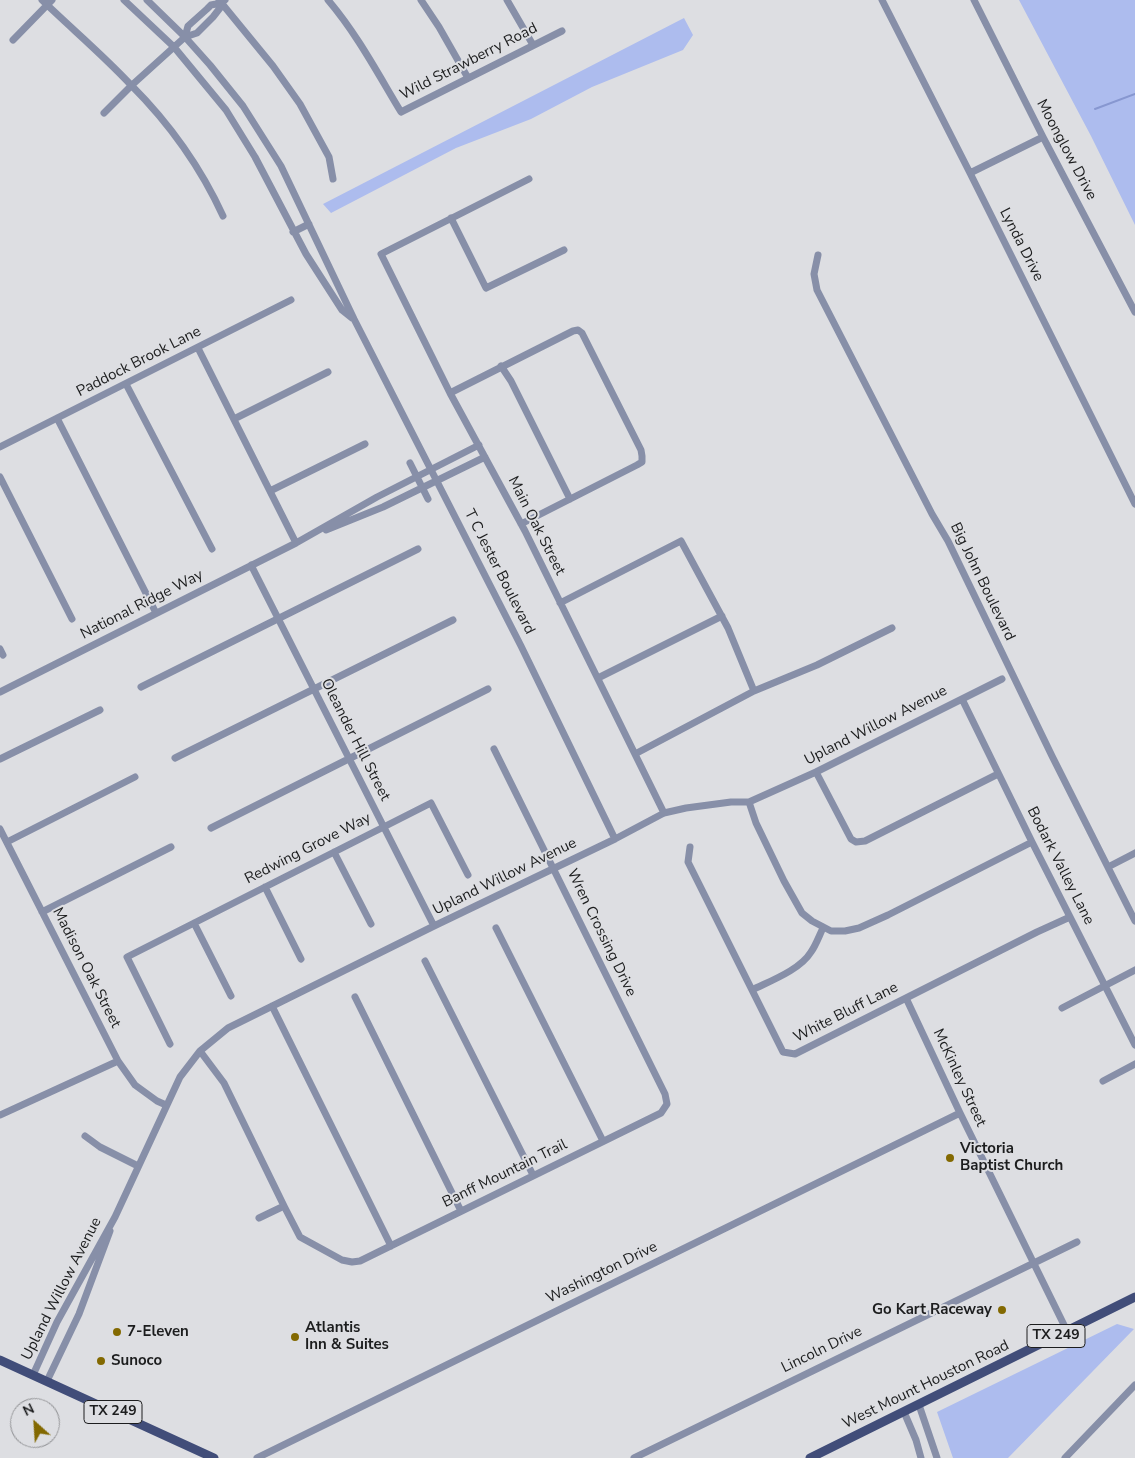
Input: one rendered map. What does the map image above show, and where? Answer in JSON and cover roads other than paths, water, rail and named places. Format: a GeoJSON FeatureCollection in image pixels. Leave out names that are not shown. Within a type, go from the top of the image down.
{"type":"FeatureCollection","features":[{"type":"Feature","properties":{"kind":"main road","name":"West Mount Houston Road"},"geometry":{"type":"LineString","coordinates":[[810,1458],[1135,1296]]}},
{"type":"Feature","properties":{"kind":"main road","name":"TX 249"},"geometry":{"type":"LineString","coordinates":[[0,1360],[214,1458]]}},
{"type":"Feature","properties":{"kind":"street","name":"T C Jester Boulevard"},"geometry":{"type":"LineString","coordinates":[[124,0],[174,47],[226,110],[255,157],[306,254],[342,310],[354,320]]}},
{"type":"Feature","properties":{"kind":"street","name":"T C Jester Boulevard"},"geometry":{"type":"LineString","coordinates":[[147,0],[185,37],[210,65],[243,106],[281,166],[354,320],[521,646],[615,839]]}},
{"type":"Feature","properties":{"kind":"street","name":"Wild Strawberry Road"},"geometry":{"type":"LineString","coordinates":[[328,0],[341,15],[362,47],[401,112],[562,31]]}},
{"type":"Feature","properties":{"kind":"street"},"geometry":{"type":"LineString","coordinates":[[421,0],[468,78]]}},
{"type":"Feature","properties":{"kind":"street"},"geometry":{"type":"LineString","coordinates":[[507,0],[533,45]]}},
{"type":"Feature","properties":{"kind":"street","name":"Lynda Drive"},"geometry":{"type":"LineString","coordinates":[[882,0],[1135,504]]}},
{"type":"Feature","properties":{"kind":"street","name":"Moonglow Drive"},"geometry":{"type":"LineString","coordinates":[[974,0],[1043,137],[1135,312]]}},
{"type":"Feature","properties":{"kind":"street"},"geometry":{"type":"LineString","coordinates":[[185,37],[188,26],[200,14],[211,5],[222,1]]}},
{"type":"Feature","properties":{"kind":"street"},"geometry":{"type":"LineString","coordinates":[[104,112],[185,37],[196,33],[202,28],[218,12],[222,1]]}},
{"type":"Feature","properties":{"kind":"street"},"geometry":{"type":"LineString","coordinates":[[222,1],[300,104],[329,157],[333,179]]}},
{"type":"Feature","properties":{"kind":"street"},"geometry":{"type":"LineString","coordinates":[[13,40],[47,2],[132,85],[181,144],[223,216]]}},
{"type":"Feature","properties":{"kind":"street"},"geometry":{"type":"LineString","coordinates":[[970,173],[1043,137]]}},
{"type":"Feature","properties":{"kind":"street"},"geometry":{"type":"LineString","coordinates":[[529,179],[451,218],[486,288],[564,250]]}},
{"type":"Feature","properties":{"kind":"street","name":"Main Oak Street"},"geometry":{"type":"LineString","coordinates":[[451,218],[381,254],[450,393],[521,524],[664,813]]}},
{"type":"Feature","properties":{"kind":"street"},"geometry":{"type":"LineString","coordinates":[[293,232],[309,224]]}},
{"type":"Feature","properties":{"kind":"street","name":"Big John Boulevard"},"geometry":{"type":"LineString","coordinates":[[818,255],[814,274],[817,290],[932,514],[948,541],[1049,750],[1135,921]]}},
{"type":"Feature","properties":{"kind":"street","name":"Paddock Brook Lane"},"geometry":{"type":"LineString","coordinates":[[0,447],[291,300]]}},
{"type":"Feature","properties":{"kind":"street"},"geometry":{"type":"LineString","coordinates":[[450,393],[573,331],[578,330],[582,333],[641,450],[642,462],[521,524]]}},
{"type":"Feature","properties":{"kind":"street"},"geometry":{"type":"LineString","coordinates":[[198,348],[296,543]]}},
{"type":"Feature","properties":{"kind":"street"},"geometry":{"type":"LineString","coordinates":[[502,366],[570,499]]}},
{"type":"Feature","properties":{"kind":"street"},"geometry":{"type":"LineString","coordinates":[[234,419],[328,372]]}},
{"type":"Feature","properties":{"kind":"street"},"geometry":{"type":"LineString","coordinates":[[126,384],[212,549]]}},
{"type":"Feature","properties":{"kind":"street"},"geometry":{"type":"LineString","coordinates":[[57,418],[156,613]]}},
{"type":"Feature","properties":{"kind":"street"},"geometry":{"type":"LineString","coordinates":[[270,491],[365,444]]}},
{"type":"Feature","properties":{"kind":"street","name":"National Ridge Way"},"geometry":{"type":"LineString","coordinates":[[0,692],[296,543],[377,497],[479,445]]}},
{"type":"Feature","properties":{"kind":"street","name":"National Ridge Way"},"geometry":{"type":"LineString","coordinates":[[296,543],[383,507],[485,457]]}},
{"type":"Feature","properties":{"kind":"street"},"geometry":{"type":"LineString","coordinates":[[410,463],[428,499]]}},
{"type":"Feature","properties":{"kind":"street"},"geometry":{"type":"LineString","coordinates":[[0,477],[72,619]]}},
{"type":"Feature","properties":{"kind":"street"},"geometry":{"type":"LineString","coordinates":[[560,603],[681,541],[728,628],[754,691]]}},
{"type":"Feature","properties":{"kind":"street"},"geometry":{"type":"LineString","coordinates":[[140,687],[418,549]]}},
{"type":"Feature","properties":{"kind":"street","name":"Oleander Hill Street"},"geometry":{"type":"LineString","coordinates":[[252,565],[434,926]]}},
{"type":"Feature","properties":{"kind":"street"},"geometry":{"type":"LineString","coordinates":[[598,678],[722,616]]}},
{"type":"Feature","properties":{"kind":"street"},"geometry":{"type":"LineString","coordinates":[[175,758],[453,620]]}},
{"type":"Feature","properties":{"kind":"street"},"geometry":{"type":"LineString","coordinates":[[636,754],[754,691],[816,665],[892,628]]}},
{"type":"Feature","properties":{"kind":"street","name":"Upland Willow Avenue"},"geometry":{"type":"LineString","coordinates":[[47,1381],[79,1314],[115,1217],[180,1077],[200,1051],[228,1028],[615,839],[664,813],[731,802],[750,802],[816,772],[1002,679]]}},
{"type":"Feature","properties":{"kind":"street"},"geometry":{"type":"LineString","coordinates":[[211,828],[488,689]]}},
{"type":"Feature","properties":{"kind":"street","name":"Bodark Valley Lane"},"geometry":{"type":"LineString","coordinates":[[962,699],[1135,1045]]}},
{"type":"Feature","properties":{"kind":"street"},"geometry":{"type":"LineString","coordinates":[[0,759],[100,710]]}},
{"type":"Feature","properties":{"kind":"street","name":"Wren Crossing Drive"},"geometry":{"type":"LineString","coordinates":[[494,749],[665,1094],[667,1104]]}},
{"type":"Feature","properties":{"kind":"street"},"geometry":{"type":"LineString","coordinates":[[816,772],[851,839],[856,842],[865,841],[998,774]]}},
{"type":"Feature","properties":{"kind":"street"},"geometry":{"type":"LineString","coordinates":[[7,842],[135,777]]}},
{"type":"Feature","properties":{"kind":"street"},"geometry":{"type":"LineString","coordinates":[[750,802],[756,823],[802,913],[812,922],[831,931],[859,928],[1032,842]]}},
{"type":"Feature","properties":{"kind":"street","name":"Redwing Grove Way"},"geometry":{"type":"LineString","coordinates":[[170,1044],[127,956],[430,803],[468,874]]}},
{"type":"Feature","properties":{"kind":"street","name":"Madison Oak Street"},"geometry":{"type":"LineString","coordinates":[[0,829],[118,1061],[135,1085],[157,1101],[166,1105]]}},
{"type":"Feature","properties":{"kind":"street"},"geometry":{"type":"LineString","coordinates":[[42,912],[171,847]]}},
{"type":"Feature","properties":{"kind":"street","name":"White Bluff Lane"},"geometry":{"type":"LineString","coordinates":[[690,847],[688,862],[783,1052],[795,1054],[1070,917]]}},
{"type":"Feature","properties":{"kind":"street"},"geometry":{"type":"LineString","coordinates":[[334,852],[371,924]]}},
{"type":"Feature","properties":{"kind":"street"},"geometry":{"type":"LineString","coordinates":[[1108,867],[1135,852]]}},
{"type":"Feature","properties":{"kind":"street"},"geometry":{"type":"LineString","coordinates":[[265,887],[301,959]]}},
{"type":"Feature","properties":{"kind":"street"},"geometry":{"type":"LineString","coordinates":[[194,922],[231,996]]}},
{"type":"Feature","properties":{"kind":"street"},"geometry":{"type":"LineString","coordinates":[[496,928],[603,1141]]}},
{"type":"Feature","properties":{"kind":"street"},"geometry":{"type":"LineString","coordinates":[[752,990],[793,969],[804,961],[811,954],[823,928]]}},
{"type":"Feature","properties":{"kind":"street"},"geometry":{"type":"LineString","coordinates":[[425,961],[533,1176]]}},
{"type":"Feature","properties":{"kind":"street"},"geometry":{"type":"LineString","coordinates":[[1062,1008],[1135,970]]}},
{"type":"Feature","properties":{"kind":"street"},"geometry":{"type":"LineString","coordinates":[[355,997],[461,1211]]}},
{"type":"Feature","properties":{"kind":"street","name":"McKinley Street"},"geometry":{"type":"LineString","coordinates":[[906,998],[1067,1331]]}},
{"type":"Feature","properties":{"kind":"street"},"geometry":{"type":"LineString","coordinates":[[272,1006],[391,1246]]}},
{"type":"Feature","properties":{"kind":"street"},"geometry":{"type":"LineString","coordinates":[[200,1051],[224,1083],[284,1206],[259,1218]]}},
{"type":"Feature","properties":{"kind":"street"},"geometry":{"type":"LineString","coordinates":[[0,1115],[118,1061]]}},
{"type":"Feature","properties":{"kind":"street"},"geometry":{"type":"LineString","coordinates":[[1103,1081],[1135,1064]]}},
{"type":"Feature","properties":{"kind":"street","name":"Banff Mountain Trail"},"geometry":{"type":"LineString","coordinates":[[284,1206],[300,1237],[342,1260],[360,1261],[661,1113],[667,1104]]}},
{"type":"Feature","properties":{"kind":"street","name":"Washington Drive"},"geometry":{"type":"LineString","coordinates":[[258,1458],[960,1113]]}},
{"type":"Feature","properties":{"kind":"street"},"geometry":{"type":"LineString","coordinates":[[86,1136],[100,1147],[138,1166]]}},
{"type":"Feature","properties":{"kind":"street","name":"Upland Willow Avenue"},"geometry":{"type":"LineString","coordinates":[[33,1374],[74,1289],[115,1217]]}},
{"type":"Feature","properties":{"kind":"street","name":"Lincoln Drive"},"geometry":{"type":"LineString","coordinates":[[634,1458],[1077,1242]]}},
{"type":"Feature","properties":{"kind":"street"},"geometry":{"type":"LineString","coordinates":[[74,1289],[86,1294]]}},
{"type":"Feature","properties":{"kind":"street"},"geometry":{"type":"LineString","coordinates":[[1065,1458],[1135,1385]]}},
{"type":"Feature","properties":{"kind":"street"},"geometry":{"type":"LineString","coordinates":[[919,1404],[937,1458]]}},
{"type":"Feature","properties":{"kind":"street"},"geometry":{"type":"LineString","coordinates":[[904,1412],[916,1440],[921,1458]]}},
{"type":"Feature","properties":{"kind":"waterway"},"geometry":{"type":"LineString","coordinates":[[1095,109],[1135,94]]}},
{"type":"Feature","properties":{"kind":"place","name":"Victoria Baptist Church"},"geometry":{"type":"Point","coordinates":[950,1158]}},
{"type":"Feature","properties":{"kind":"place","name":"Go Kart Raceway"},"geometry":{"type":"Point","coordinates":[1002,1310]}},
{"type":"Feature","properties":{"kind":"place","name":"7-Eleven"},"geometry":{"type":"Point","coordinates":[117,1332]}},
{"type":"Feature","properties":{"kind":"place","name":"Atlantis Inn & Suites"},"geometry":{"type":"Point","coordinates":[295,1337]}},
{"type":"Feature","properties":{"kind":"place","name":"Sunoco"},"geometry":{"type":"Point","coordinates":[101,1361]}}]}
